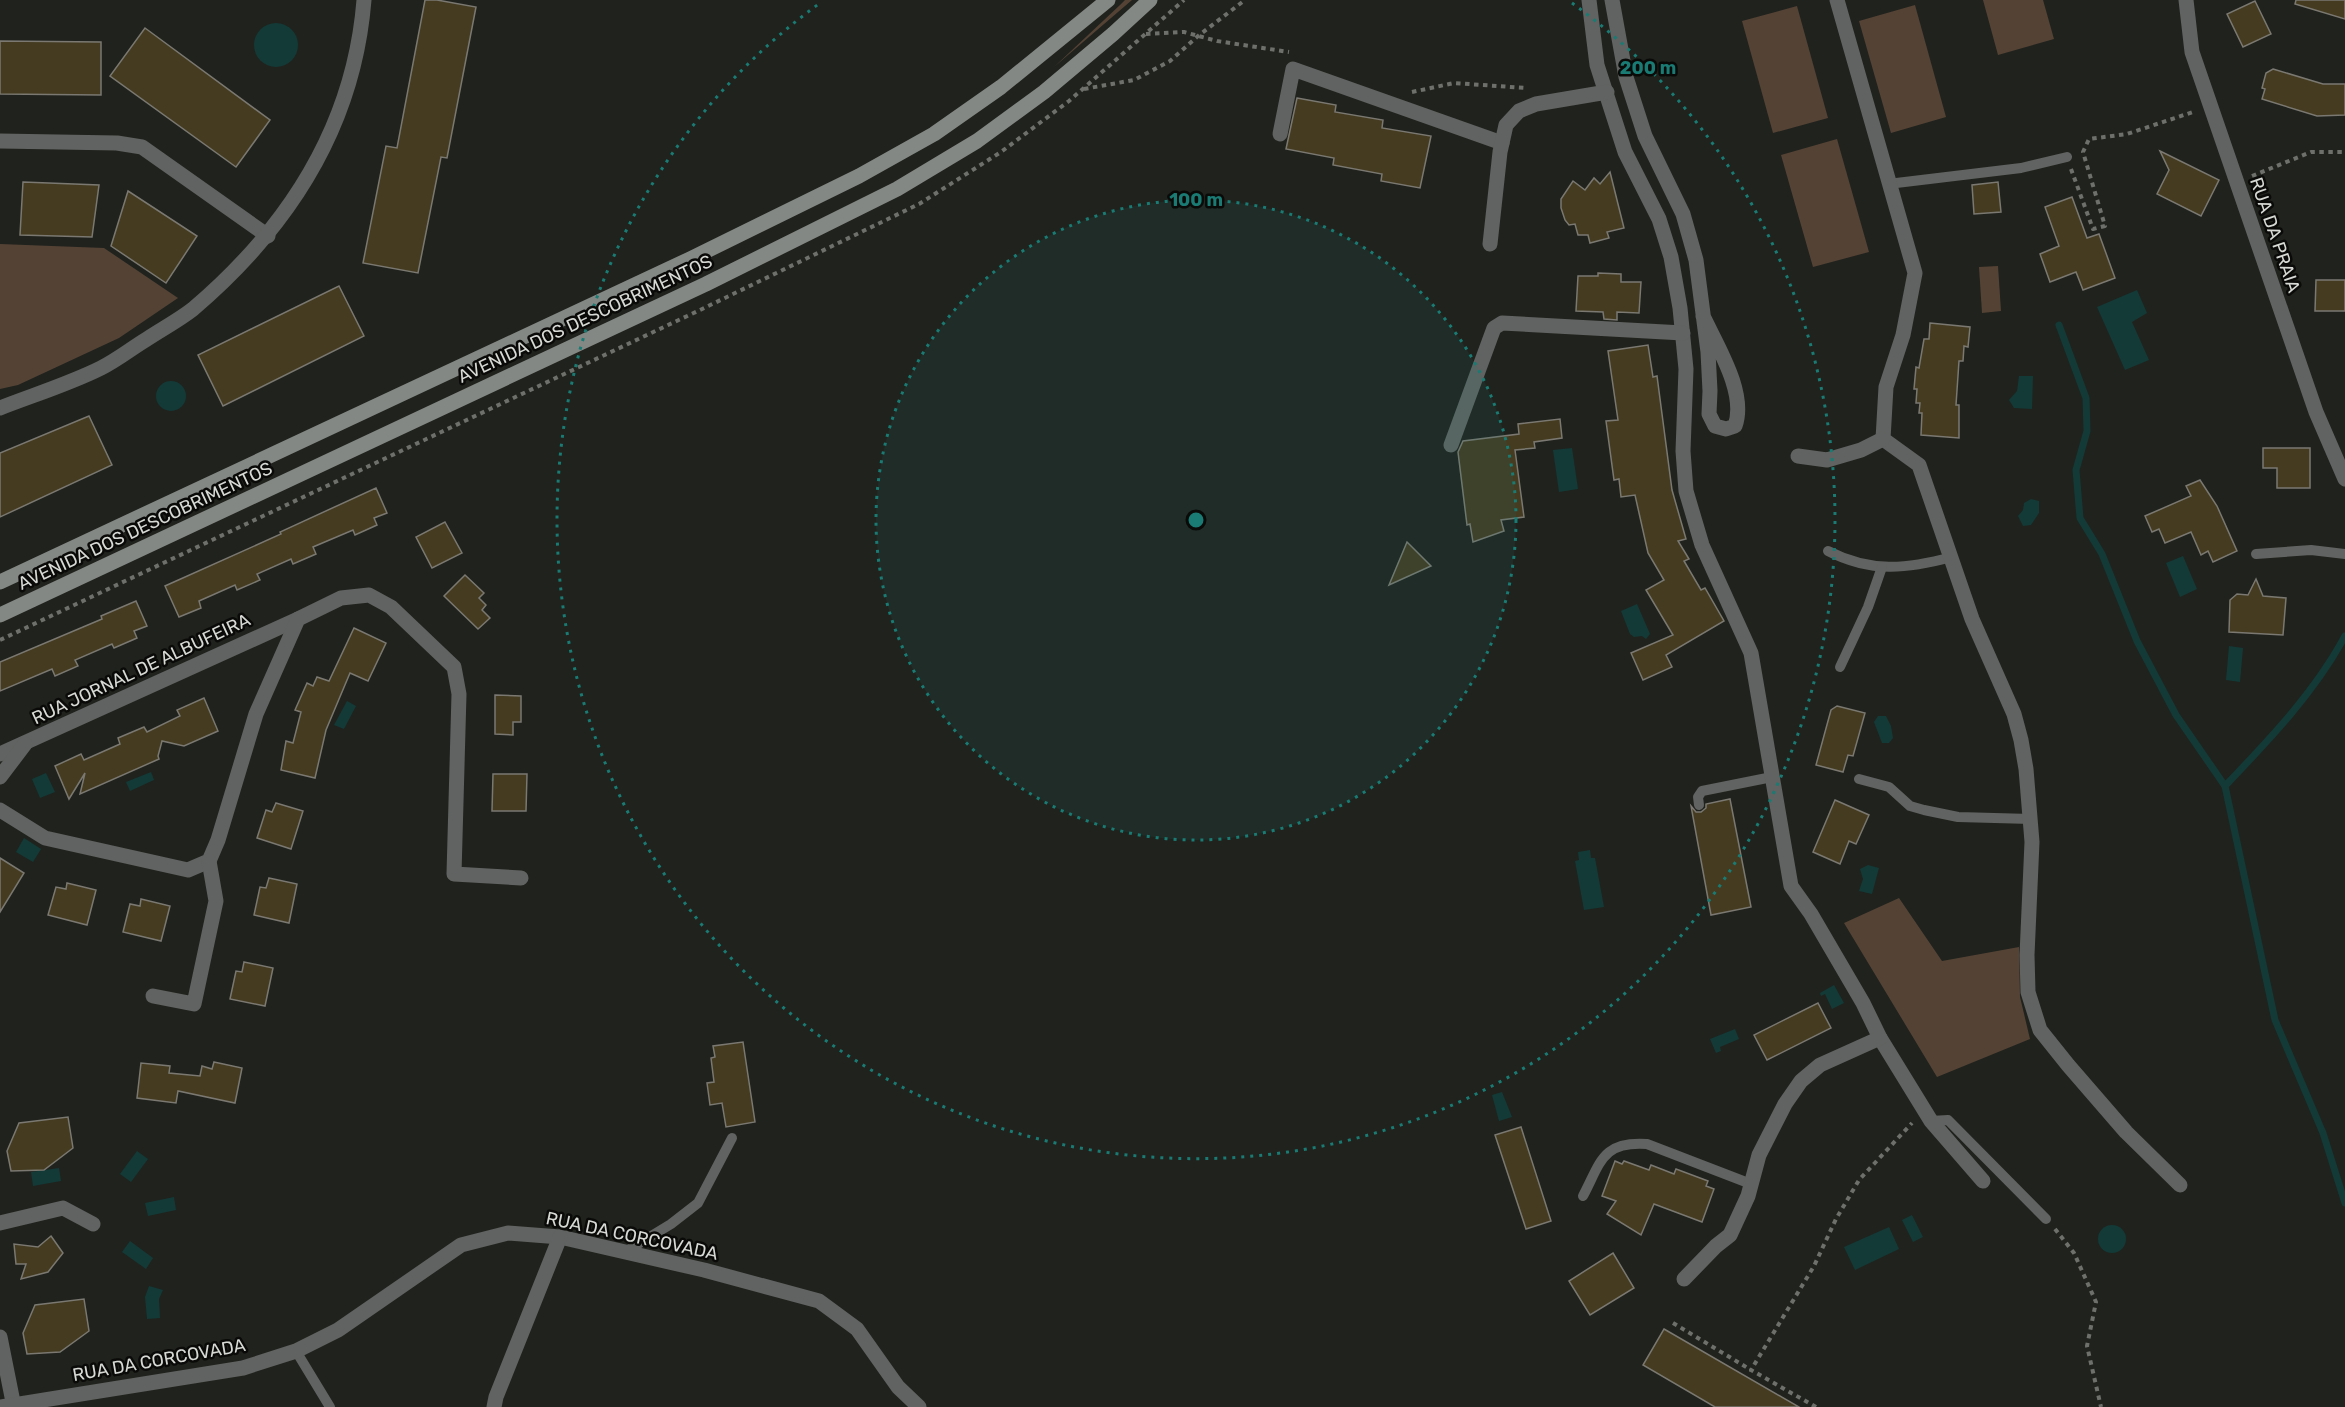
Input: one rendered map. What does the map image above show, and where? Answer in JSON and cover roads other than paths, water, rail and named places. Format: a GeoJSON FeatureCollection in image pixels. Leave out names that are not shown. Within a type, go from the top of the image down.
{"type":"FeatureCollection","features":[{"type":"Feature","properties":{"kind":"street"},"geometry":{"type":"LineString","coordinates":[[0,408],[102,367],[192,310],[268,236],[300,190],[322,151],[337,116],[351,78],[362,24],[364,0]]}},
{"type":"Feature","properties":{"kind":"street","name":"AVENIDA DOS DESCOBRIMENTOS"},"geometry":{"type":"LineString","coordinates":[[0,582],[690,259],[859,176],[934,134],[1001,87],[1108,0]]}},
{"type":"Feature","properties":{"kind":"street","name":"AVENIDA DOS DESCOBRIMENTOS"},"geometry":{"type":"LineString","coordinates":[[0,615],[706,284],[897,189],[977,141],[1044,92],[1150,0]]}},
{"type":"Feature","properties":{"kind":"street"},"geometry":{"type":"LineString","coordinates":[[1589,0],[1597,64],[1625,152],[1659,219],[1673,267],[1686,369],[1683,452],[1686,491],[1702,545],[1751,653],[1791,886],[1823,934],[1863,1003],[1924,1120],[1983,1181]]}},
{"type":"Feature","properties":{"kind":"street"},"geometry":{"type":"LineString","coordinates":[[1612,0],[1626,77],[1645,136],[1683,214],[1696,260],[1710,391],[1708,414],[1715,426],[1726,429],[1735,426],[1739,416],[1738,397],[1703,316]]}},
{"type":"Feature","properties":{"kind":"street"},"geometry":{"type":"LineString","coordinates":[[1837,0],[1915,273],[1904,336],[1886,387],[1883,439]]}},
{"type":"Feature","properties":{"kind":"street","name":"RUA DA PRAIA"},"geometry":{"type":"LineString","coordinates":[[2186,0],[2192,52],[2316,412],[2345,479]]}},
{"type":"Feature","properties":{"kind":"street"},"geometry":{"type":"LineString","coordinates":[[1280,134],[1293,69],[1502,143]]}},
{"type":"Feature","properties":{"kind":"street"},"geometry":{"type":"LineString","coordinates":[[1490,244],[1506,125],[1518,111],[1536,104],[1606,92]]}},
{"type":"Feature","properties":{"kind":"street"},"geometry":{"type":"LineString","coordinates":[[0,141],[117,143],[142,147],[268,236]]}},
{"type":"Feature","properties":{"kind":"street"},"geometry":{"type":"LineString","coordinates":[[1451,445],[1494,328],[1502,323],[1683,333]]}},
{"type":"Feature","properties":{"kind":"street"},"geometry":{"type":"LineString","coordinates":[[1798,456],[1827,460],[1861,450],[1883,439]]}},
{"type":"Feature","properties":{"kind":"street"},"geometry":{"type":"LineString","coordinates":[[1883,439],[1919,465],[1972,619],[2014,714],[2026,769],[2031,819],[2032,880],[2027,955],[2028,992],[2040,1030],[2126,1132],[2180,1185]]}},
{"type":"Feature","properties":{"kind":"street","name":"RUA JORNAL DE ALBUFEIRA"},"geometry":{"type":"LineString","coordinates":[[0,754],[341,598],[369,595],[392,607],[454,667],[459,694],[454,874],[521,878]]}},
{"type":"Feature","properties":{"kind":"street"},"geometry":{"type":"LineString","coordinates":[[153,996],[194,1004],[216,901],[209,861],[218,840],[256,714],[298,619]]}},
{"type":"Feature","properties":{"kind":"street"},"geometry":{"type":"LineString","coordinates":[[0,777],[25,744]]}},
{"type":"Feature","properties":{"kind":"street"},"geometry":{"type":"LineString","coordinates":[[0,800],[6,814],[45,838],[188,870],[209,861]]}},
{"type":"Feature","properties":{"kind":"street"},"geometry":{"type":"LineString","coordinates":[[1684,1278],[1730,1235],[1751,1184],[1759,1155],[1785,1104],[1801,1081],[1821,1065],[1880,1038]]}},
{"type":"Feature","properties":{"kind":"street"},"geometry":{"type":"LineString","coordinates":[[0,1223],[63,1208],[93,1224]]}},
{"type":"Feature","properties":{"kind":"street","name":"RUA DA CORCOVADA"},"geometry":{"type":"LineString","coordinates":[[9,1406],[243,1368],[296,1351],[338,1330],[461,1245],[508,1233],[560,1237],[704,1270],[819,1301],[856,1329],[898,1387],[919,1407]]}},
{"type":"Feature","properties":{"kind":"street"},"geometry":{"type":"LineString","coordinates":[[494,1407],[560,1237]]}},
{"type":"Feature","properties":{"kind":"street"},"geometry":{"type":"LineString","coordinates":[[0,1337],[9,1406]]}},
{"type":"Feature","properties":{"kind":"lane"},"geometry":{"type":"LineString","coordinates":[[1888,184],[2020,168],[2067,158]]}},
{"type":"Feature","properties":{"kind":"lane"},"geometry":{"type":"LineString","coordinates":[[2256,554],[2311,550],[2345,554]]}},
{"type":"Feature","properties":{"kind":"lane"},"geometry":{"type":"LineString","coordinates":[[1828,551],[1848,561],[1882,567],[1918,566],[1952,558]]}},
{"type":"Feature","properties":{"kind":"lane"},"geometry":{"type":"LineString","coordinates":[[1840,668],[1868,607],[1882,567]]}},
{"type":"Feature","properties":{"kind":"lane"},"geometry":{"type":"LineString","coordinates":[[1699,805],[1698,797],[1702,791],[1772,777]]}},
{"type":"Feature","properties":{"kind":"lane"},"geometry":{"type":"LineString","coordinates":[[1859,779],[1889,787],[1910,806],[1924,810],[1958,817],[2031,819]]}},
{"type":"Feature","properties":{"kind":"lane"},"geometry":{"type":"LineString","coordinates":[[1924,1120],[1948,1120],[2046,1219]]}},
{"type":"Feature","properties":{"kind":"lane"},"geometry":{"type":"LineString","coordinates":[[625,1252],[671,1224],[698,1203],[732,1138]]}},
{"type":"Feature","properties":{"kind":"lane"},"geometry":{"type":"LineString","coordinates":[[1583,1196],[1604,1156],[1611,1149],[1622,1144],[1634,1143],[1647,1144],[1751,1184]]}},
{"type":"Feature","properties":{"kind":"lane"},"geometry":{"type":"LineString","coordinates":[[296,1351],[330,1407]]}},
{"type":"Feature","properties":{"kind":"water"},"geometry":{"type":"Polygon","coordinates":[[[276,23],[291,30],[298,45],[291,60],[276,67],[261,60],[254,45],[261,30],[276,23]]]}},
{"type":"Feature","properties":{"kind":"water"},"geometry":{"type":"Polygon","coordinates":[[[2137,290],[2147,313],[2132,322],[2149,360],[2125,370],[2097,307],[2137,290]]]}},
{"type":"Feature","properties":{"kind":"water"},"geometry":{"type":"Polygon","coordinates":[[[2019,376],[2033,376],[2032,409],[2014,408],[2009,400],[2017,391],[2019,376]]]}},
{"type":"Feature","properties":{"kind":"water"},"geometry":{"type":"Polygon","coordinates":[[[171,381],[177,382],[185,390],[185,402],[177,410],[171,411],[165,410],[157,402],[156,396],[157,390],[165,382],[171,381]]]}},
{"type":"Feature","properties":{"kind":"water"},"geometry":{"type":"Polygon","coordinates":[[[1572,448],[1578,489],[1559,492],[1553,450],[1572,448]]]}},
{"type":"Feature","properties":{"kind":"water"},"geometry":{"type":"Polygon","coordinates":[[[2031,499],[2039,501],[2039,513],[2031,525],[2023,526],[2018,516],[2023,510],[2024,503],[2031,499]]]}},
{"type":"Feature","properties":{"kind":"water"},"geometry":{"type":"Polygon","coordinates":[[[2183,556],[2197,589],[2180,597],[2166,563],[2183,556]]]}},
{"type":"Feature","properties":{"kind":"water"},"geometry":{"type":"Polygon","coordinates":[[[1637,604],[1650,634],[1646,639],[1630,634],[1621,611],[1637,604]]]}},
{"type":"Feature","properties":{"kind":"water"},"geometry":{"type":"Polygon","coordinates":[[[2229,646],[2243,648],[2240,682],[2226,680],[2229,646]]]}},
{"type":"Feature","properties":{"kind":"water"},"geometry":{"type":"Polygon","coordinates":[[[347,701],[356,706],[344,729],[334,725],[347,701]]]}},
{"type":"Feature","properties":{"kind":"water"},"geometry":{"type":"Polygon","coordinates":[[[1878,716],[1886,716],[1891,726],[1893,738],[1889,743],[1882,743],[1874,722],[1878,716]]]}},
{"type":"Feature","properties":{"kind":"water"},"geometry":{"type":"Polygon","coordinates":[[[151,772],[154,780],[130,791],[126,782],[151,772]]]}},
{"type":"Feature","properties":{"kind":"water"},"geometry":{"type":"Polygon","coordinates":[[[46,773],[55,792],[40,798],[32,779],[46,773]]]}},
{"type":"Feature","properties":{"kind":"water"},"geometry":{"type":"Polygon","coordinates":[[[24,838],[41,849],[33,862],[16,852],[24,838]]]}},
{"type":"Feature","properties":{"kind":"water"},"geometry":{"type":"Polygon","coordinates":[[[1590,850],[1591,858],[1595,858],[1604,907],[1584,910],[1575,861],[1579,860],[1578,852],[1590,850]]]}},
{"type":"Feature","properties":{"kind":"water"},"geometry":{"type":"Polygon","coordinates":[[[1868,865],[1879,868],[1872,894],[1859,891],[1863,879],[1860,869],[1868,865]]]}},
{"type":"Feature","properties":{"kind":"water"},"geometry":{"type":"Polygon","coordinates":[[[1834,985],[1844,1003],[1832,1009],[1825,994],[1821,996],[1820,993],[1834,985]]]}},
{"type":"Feature","properties":{"kind":"water"},"geometry":{"type":"Polygon","coordinates":[[[1735,1029],[1739,1039],[1720,1047],[1721,1051],[1716,1053],[1710,1039],[1735,1029]]]}},
{"type":"Feature","properties":{"kind":"water"},"geometry":{"type":"Polygon","coordinates":[[[1502,1092],[1512,1117],[1499,1121],[1492,1095],[1502,1092]]]}},
{"type":"Feature","properties":{"kind":"water"},"geometry":{"type":"Polygon","coordinates":[[[137,1151],[148,1159],[131,1182],[120,1174],[137,1151]]]}},
{"type":"Feature","properties":{"kind":"water"},"geometry":{"type":"Polygon","coordinates":[[[59,1168],[61,1181],[33,1186],[31,1172],[59,1168]]]}},
{"type":"Feature","properties":{"kind":"water"},"geometry":{"type":"Polygon","coordinates":[[[174,1197],[176,1210],[148,1216],[145,1203],[174,1197]]]}},
{"type":"Feature","properties":{"kind":"water"},"geometry":{"type":"Polygon","coordinates":[[[1912,1215],[1923,1237],[1913,1242],[1902,1220],[1912,1215]]]}},
{"type":"Feature","properties":{"kind":"water"},"geometry":{"type":"Polygon","coordinates":[[[2112,1225],[2122,1229],[2126,1239],[2122,1249],[2112,1253],[2102,1249],[2098,1239],[2102,1229],[2112,1225]]]}},
{"type":"Feature","properties":{"kind":"water"},"geometry":{"type":"Polygon","coordinates":[[[1889,1227],[1899,1249],[1855,1270],[1844,1247],[1889,1227]]]}},
{"type":"Feature","properties":{"kind":"water"},"geometry":{"type":"Polygon","coordinates":[[[130,1241],[153,1258],[146,1269],[122,1252],[130,1241]]]}},
{"type":"Feature","properties":{"kind":"water"},"geometry":{"type":"Polygon","coordinates":[[[149,1286],[163,1290],[159,1299],[160,1318],[147,1319],[145,1297],[149,1286]]]}},
{"type":"Feature","properties":{"kind":"waterway"},"geometry":{"type":"LineString","coordinates":[[2059,325],[2086,398],[2087,431],[2076,470],[2080,518],[2102,554],[2137,641],[2176,715],[2225,786]]}},
{"type":"Feature","properties":{"kind":"waterway"},"geometry":{"type":"LineString","coordinates":[[2345,636],[2320,677],[2305,696],[2225,786],[2275,1020],[2323,1133],[2345,1203]]}}]}
